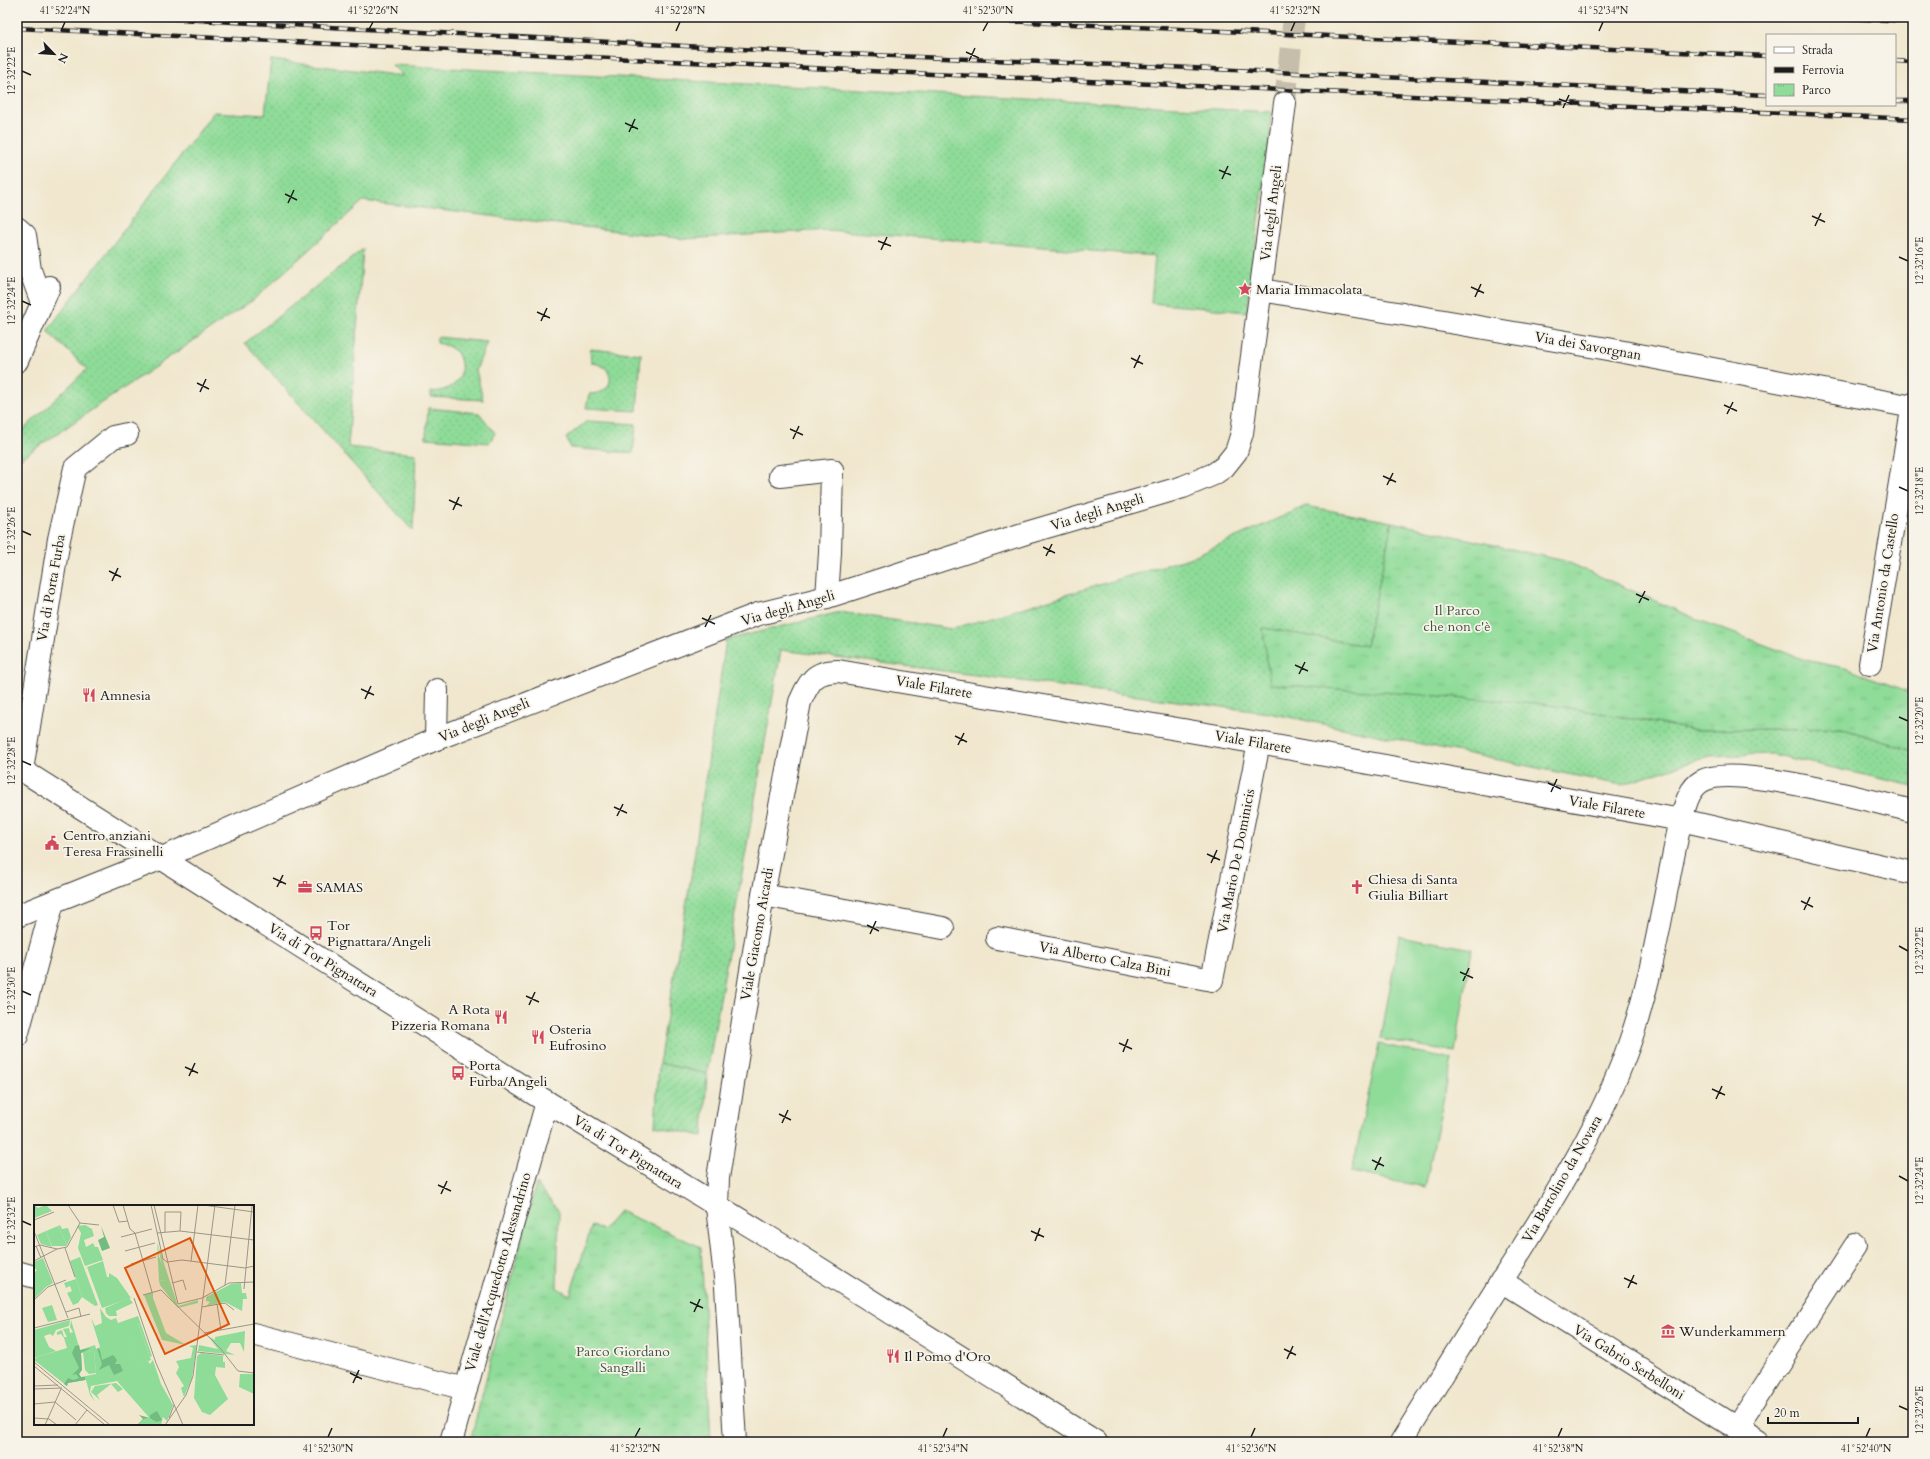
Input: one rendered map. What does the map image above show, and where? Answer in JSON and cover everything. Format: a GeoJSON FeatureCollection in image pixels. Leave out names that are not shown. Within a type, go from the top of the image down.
{"type":"FeatureCollection","features":[{"type":"Feature","properties":{"kind":"street","name":"Via degli Angeli"},"geometry":{"type":"LineString","coordinates":[[17,916],[162,858],[436,739],[574,684],[758,614],[827,597],[1026,533],[1183,487],[1220,471],[1232,458],[1241,440],[1285,103]]}},
{"type":"Feature","properties":{"kind":"street"},"geometry":{"type":"LineString","coordinates":[[17,228],[25,235],[30,270],[46,295],[17,361]]}},
{"type":"Feature","properties":{"kind":"street","name":"Via dei Savorgnan"},"geometry":{"type":"LineString","coordinates":[[1261,290],[1608,349],[1913,407]]}},
{"type":"Feature","properties":{"kind":"street","name":"Via Antonio da Castello"},"geometry":{"type":"LineString","coordinates":[[1870,664],[1913,404]]}},
{"type":"Feature","properties":{"kind":"street","name":"Via di Porta Furba"},"geometry":{"type":"LineString","coordinates":[[127,434],[113,437],[75,468],[59,539],[20,768],[162,858]]}},
{"type":"Feature","properties":{"kind":"street"},"geometry":{"type":"LineString","coordinates":[[780,476],[832,470],[830,552],[827,597]]}},
{"type":"Feature","properties":{"kind":"street","name":"Viale Filarete"},"geometry":{"type":"LineString","coordinates":[[824,672],[838,671],[1259,743],[1681,820],[1913,873]]}},
{"type":"Feature","properties":{"kind":"street","name":"Viale Giacomo Aicardi"},"geometry":{"type":"LineString","coordinates":[[717,1207],[720,1157],[763,895],[800,702],[806,687],[813,678],[824,672]]}},
{"type":"Feature","properties":{"kind":"street"},"geometry":{"type":"LineString","coordinates":[[436,739],[437,690]]}},
{"type":"Feature","properties":{"kind":"street","name":"Via Mario De Dominicis"},"geometry":{"type":"LineString","coordinates":[[1212,980],[1259,743]]}},
{"type":"Feature","properties":{"kind":"street"},"geometry":{"type":"LineString","coordinates":[[1681,820],[1687,800],[1698,784],[1709,778],[1728,776],[1743,776],[1772,780],[1913,811]]}},
{"type":"Feature","properties":{"kind":"street","name":"Via Bartolino da Novara"},"geometry":{"type":"LineString","coordinates":[[1401,1442],[1573,1165],[1611,1090],[1626,1053],[1650,968],[1681,820]]}},
{"type":"Feature","properties":{"kind":"street","name":"Via di Tor Pignattara"},"geometry":{"type":"LineString","coordinates":[[162,858],[547,1102],[717,1207],[803,1258],[1096,1442]]}},
{"type":"Feature","properties":{"kind":"street"},"geometry":{"type":"LineString","coordinates":[[763,895],[944,928]]}},
{"type":"Feature","properties":{"kind":"street"},"geometry":{"type":"LineString","coordinates":[[17,1036],[52,902]]}},
{"type":"Feature","properties":{"kind":"street","name":"Via Alberto Calza Bini"},"geometry":{"type":"LineString","coordinates":[[997,938],[1212,980]]}},
{"type":"Feature","properties":{"kind":"street","name":"Viale dell'Acquedotto Alessandrino"},"geometry":{"type":"LineString","coordinates":[[451,1442],[547,1102]]}},
{"type":"Feature","properties":{"kind":"street"},"geometry":{"type":"LineString","coordinates":[[717,1207],[726,1286],[735,1442]]}},
{"type":"Feature","properties":{"kind":"street"},"geometry":{"type":"LineString","coordinates":[[1736,1429],[1855,1246]]}},
{"type":"Feature","properties":{"kind":"street"},"geometry":{"type":"LineString","coordinates":[[17,1272],[34,1277]]}},
{"type":"Feature","properties":{"kind":"street","name":"Via Gabrio Serbelloni"},"geometry":{"type":"LineString","coordinates":[[1501,1281],[1757,1442]]}},
{"type":"Feature","properties":{"kind":"street"},"geometry":{"type":"LineString","coordinates":[[254,1334],[466,1389]]}},
{"type":"Feature","properties":{"kind":"green space"},"geometry":{"type":"Polygon","coordinates":[[[271,60],[403,76],[392,65],[1271,112],[1270,137],[1247,312],[1151,303],[1155,256],[828,230],[685,239],[363,201],[253,300],[17,461],[17,436],[87,369],[47,331],[214,112],[265,115],[271,60]]]}},
{"type":"Feature","properties":{"kind":"green space"},"geometry":{"type":"Polygon","coordinates":[[[363,249],[348,447],[416,454],[413,531],[245,343],[363,249]]]}},
{"type":"Feature","properties":{"kind":"green space"},"geometry":{"type":"Polygon","coordinates":[[[437,337],[487,342],[476,370],[483,400],[431,397],[431,392],[447,389],[458,381],[461,368],[457,352],[448,346],[437,343],[437,337]]]}},
{"type":"Feature","properties":{"kind":"green space"},"geometry":{"type":"Polygon","coordinates":[[[590,349],[641,354],[637,411],[586,408],[589,394],[598,393],[605,389],[609,384],[610,379],[609,373],[605,368],[591,363],[590,349]]]}},
{"type":"Feature","properties":{"kind":"green space"},"geometry":{"type":"Polygon","coordinates":[[[428,408],[479,413],[495,433],[489,443],[426,438],[428,408]]]}},
{"type":"Feature","properties":{"kind":"green space"},"geometry":{"type":"Polygon","coordinates":[[[587,421],[636,424],[633,453],[571,448],[566,438],[587,421]]]}},
{"type":"Feature","properties":{"kind":"green space"},"geometry":{"type":"Polygon","coordinates":[[[1306,506],[1392,522],[1366,646],[1263,628],[1536,703],[1694,730],[1841,728],[1913,751],[1913,786],[1772,754],[1710,756],[1621,785],[1269,713],[781,650],[707,1074],[659,1063],[692,871],[726,640],[840,612],[952,629],[1189,558],[1306,506]]]}},
{"type":"Feature","properties":{"kind":"green space","name":"Il Parco che non c'è"},"geometry":{"type":"Polygon","coordinates":[[[1392,522],[1565,561],[1701,621],[1805,660],[1845,668],[1913,693],[1913,751],[1841,728],[1694,730],[1536,703],[1270,684],[1263,628],[1366,646],[1392,522]]]}},
{"type":"Feature","properties":{"kind":"green space"},"geometry":{"type":"Polygon","coordinates":[[[1399,936],[1472,949],[1455,1052],[1381,1039],[1399,936]]]}},
{"type":"Feature","properties":{"kind":"green space"},"geometry":{"type":"Polygon","coordinates":[[[1379,1044],[1452,1059],[1425,1187],[1352,1172],[1379,1044]]]}},
{"type":"Feature","properties":{"kind":"green space"},"geometry":{"type":"Polygon","coordinates":[[[659,1063],[707,1074],[703,1136],[655,1126],[659,1063]]]}},
{"type":"Feature","properties":{"kind":"green space","name":"Parco Giordano Sangalli"},"geometry":{"type":"Polygon","coordinates":[[[536,1184],[559,1211],[557,1288],[570,1295],[592,1225],[603,1230],[620,1211],[701,1247],[711,1442],[470,1442],[536,1184]]]}},
{"type":"Feature","properties":{"kind":"tunnel"},"geometry":{"type":"LineString","coordinates":[[1285,103],[1294,17]]}},
{"type":"Feature","properties":{"kind":"railway"},"geometry":{"type":"LineString","coordinates":[[141,17],[796,52],[1169,67],[1766,95]]}},
{"type":"Feature","properties":{"kind":"railway"},"geometry":{"type":"LineString","coordinates":[[916,17],[1766,56]]}},
{"type":"Feature","properties":{"kind":"railway"},"geometry":{"type":"LineString","coordinates":[[1817,17],[1913,21]]}},
{"type":"Feature","properties":{"kind":"railway"},"geometry":{"type":"LineString","coordinates":[[17,28],[889,72],[1913,119]]}},
{"type":"Feature","properties":{"kind":"railway"},"geometry":{"type":"LineString","coordinates":[[1896,61],[1913,62]]}},
{"type":"Feature","properties":{"kind":"railway"},"geometry":{"type":"LineString","coordinates":[[1896,101],[1913,101]]}},
{"type":"Feature","properties":{"kind":"place","name":"Maria Immacolata"},"geometry":{"type":"Point","coordinates":[1245,289]}},
{"type":"Feature","properties":{"kind":"place","name":"Amnesia"},"geometry":{"type":"Point","coordinates":[89,695]}},
{"type":"Feature","properties":{"kind":"place","name":"Centro anziani Teresa Frassinelli"},"geometry":{"type":"Point","coordinates":[52,843]}},
{"type":"Feature","properties":{"kind":"place","name":"SAMAS"},"geometry":{"type":"Point","coordinates":[305,887]}},
{"type":"Feature","properties":{"kind":"place","name":"Chiesa di Santa Giulia Billiart"},"geometry":{"type":"Point","coordinates":[1357,887]}},
{"type":"Feature","properties":{"kind":"place","name":"Tor Pignattara/Angeli"},"geometry":{"type":"Point","coordinates":[316,933]}},
{"type":"Feature","properties":{"kind":"place","name":"A Rota Pizzeria Romana"},"geometry":{"type":"Point","coordinates":[501,1017]}},
{"type":"Feature","properties":{"kind":"place","name":"Osteria Eufrosino"},"geometry":{"type":"Point","coordinates":[538,1037]}},
{"type":"Feature","properties":{"kind":"place","name":"Porta Furba/Angeli"},"geometry":{"type":"Point","coordinates":[458,1073]}},
{"type":"Feature","properties":{"kind":"place","name":"Wunderkammern"},"geometry":{"type":"Point","coordinates":[1668,1331]}},
{"type":"Feature","properties":{"kind":"place","name":"Il Pomo d'Oro"},"geometry":{"type":"Point","coordinates":[893,1356]}}]}
